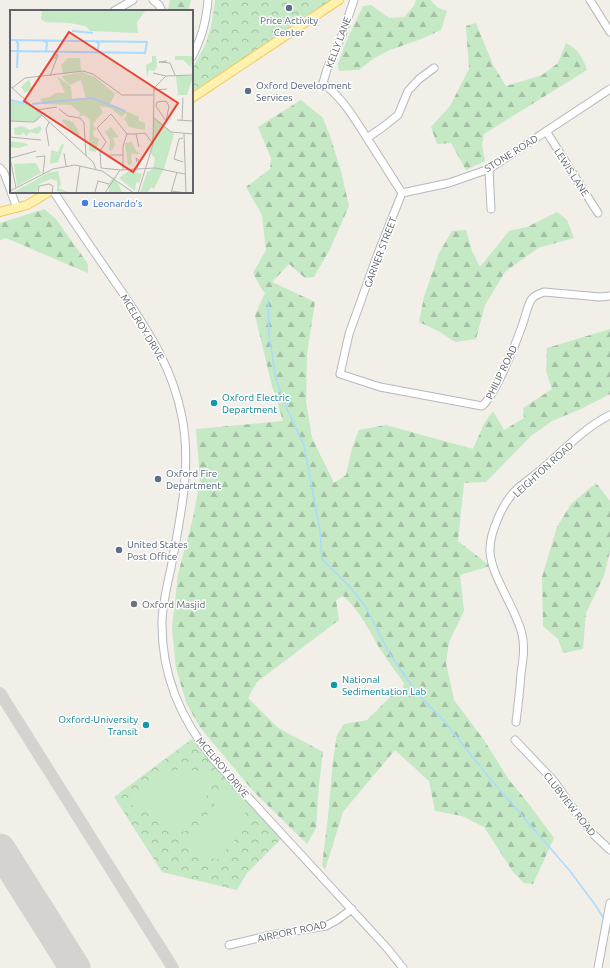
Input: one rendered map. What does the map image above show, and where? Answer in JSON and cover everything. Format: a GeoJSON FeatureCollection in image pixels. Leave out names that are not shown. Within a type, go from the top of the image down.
{"type":"FeatureCollection","features":[{"type":"Feature","properties":{"kind":"main road"},"geometry":{"type":"LineString","coordinates":[[193,97],[339,0]]}},
{"type":"Feature","properties":{"kind":"main road"},"geometry":{"type":"LineString","coordinates":[[0,212],[26,205],[47,193]]}},
{"type":"Feature","properties":{"kind":"street"},"geometry":{"type":"LineString","coordinates":[[116,10],[133,0]]}},
{"type":"Feature","properties":{"kind":"street"},"geometry":{"type":"LineString","coordinates":[[153,0],[159,5],[162,10]]}},
{"type":"Feature","properties":{"kind":"street"},"geometry":{"type":"LineString","coordinates":[[193,54],[202,37],[206,21],[208,0]]}},
{"type":"Feature","properties":{"kind":"street","name":"KELLY LANE"},"geometry":{"type":"LineString","coordinates":[[354,0],[323,83],[337,94],[367,138]]}},
{"type":"Feature","properties":{"kind":"street"},"geometry":{"type":"LineString","coordinates":[[590,0],[610,32]]}},
{"type":"Feature","properties":{"kind":"street"},"geometry":{"type":"LineString","coordinates":[[402,193],[367,138],[398,115],[408,90],[419,79],[434,68]]}},
{"type":"Feature","properties":{"kind":"street","name":"STONE ROAD"},"geometry":{"type":"LineString","coordinates":[[402,193],[449,183],[489,169],[610,89]]}},
{"type":"Feature","properties":{"kind":"street","name":"LEWIS LANE"},"geometry":{"type":"LineString","coordinates":[[546,131],[598,213]]}},
{"type":"Feature","properties":{"kind":"street"},"geometry":{"type":"LineString","coordinates":[[0,168],[10,189]]}},
{"type":"Feature","properties":{"kind":"street"},"geometry":{"type":"LineString","coordinates":[[489,169],[491,209]]}},
{"type":"Feature","properties":{"kind":"street"},"geometry":{"type":"LineString","coordinates":[[12,193],[17,208]]}},
{"type":"Feature","properties":{"kind":"street","name":"MCELROY DRIVE"},"geometry":{"type":"LineString","coordinates":[[55,193],[142,321],[162,357],[175,388],[182,417],[186,448],[186,474],[162,619],[164,652],[170,681],[178,705],[199,742],[213,759],[352,909],[404,968]]}},
{"type":"Feature","properties":{"kind":"street","name":"GARNER STREET"},"geometry":{"type":"LineString","coordinates":[[340,374],[342,359],[349,334],[377,256],[402,193]]}},
{"type":"Feature","properties":{"kind":"street","name":"PHILIP ROAD"},"geometry":{"type":"LineString","coordinates":[[340,374],[380,386],[482,406],[494,389],[510,356],[531,300],[537,294],[544,292],[600,297],[610,296]]}},
{"type":"Feature","properties":{"kind":"street","name":"LEIGHTON ROAD"},"geometry":{"type":"LineString","coordinates":[[516,722],[524,648],[522,634],[510,601],[495,572],[490,549],[493,533],[505,505],[515,491],[577,438],[601,419],[610,415]]}},
{"type":"Feature","properties":{"kind":"street","name":"CLUBVIEW ROAD"},"geometry":{"type":"LineString","coordinates":[[515,740],[554,781],[579,817],[593,834],[610,850]]}},
{"type":"Feature","properties":{"kind":"street"},"geometry":{"type":"LineString","coordinates":[[598,968],[609,906]]}},
{"type":"Feature","properties":{"kind":"street","name":"AIRPORT ROAD"},"geometry":{"type":"LineString","coordinates":[[229,945],[271,935],[326,926],[352,909]]}},
{"type":"Feature","properties":{"kind":"green space"},"geometry":{"type":"Polygon","coordinates":[[[170,0],[191,0],[188,10],[168,10],[170,0]]]}},
{"type":"Feature","properties":{"kind":"green space"},"geometry":{"type":"Polygon","coordinates":[[[215,0],[336,0],[284,37],[227,69],[193,91],[193,68],[206,43],[211,27],[215,0]]]}},
{"type":"Feature","properties":{"kind":"green space"},"geometry":{"type":"Polygon","coordinates":[[[416,0],[430,0],[438,8],[447,11],[441,30],[390,50],[374,58],[359,70],[339,71],[338,64],[346,42],[363,6],[371,5],[389,18],[404,17],[414,6],[416,0]]]}},
{"type":"Feature","properties":{"kind":"green space"},"geometry":{"type":"Polygon","coordinates":[[[476,23],[493,65],[506,86],[542,75],[558,63],[566,43],[580,54],[587,70],[484,134],[482,145],[485,161],[466,170],[451,143],[437,144],[431,127],[450,106],[469,69],[466,26],[476,23]]]}},
{"type":"Feature","properties":{"kind":"green space"},"geometry":{"type":"Polygon","coordinates":[[[301,100],[323,118],[341,171],[349,206],[330,249],[314,277],[305,278],[289,264],[272,282],[315,302],[307,354],[306,401],[312,438],[334,483],[346,475],[352,448],[359,430],[386,425],[473,449],[485,422],[493,411],[504,430],[524,418],[523,408],[552,389],[546,371],[547,348],[610,329],[610,394],[583,408],[552,421],[531,436],[486,482],[464,483],[458,541],[490,566],[460,575],[464,611],[449,642],[446,663],[454,700],[484,740],[509,780],[554,838],[533,884],[524,883],[513,872],[484,827],[462,816],[435,811],[429,781],[395,750],[343,812],[325,870],[322,865],[337,735],[344,724],[367,720],[394,693],[403,691],[404,683],[382,652],[360,615],[350,602],[343,596],[336,600],[339,620],[257,682],[248,698],[278,728],[323,752],[316,828],[307,844],[254,792],[199,726],[186,702],[176,668],[172,628],[178,574],[193,518],[200,480],[196,429],[283,421],[272,386],[255,315],[265,293],[253,273],[266,250],[262,215],[246,187],[270,169],[271,158],[258,127],[301,100]]]}},
{"type":"Feature","properties":{"kind":"green space"},"geometry":{"type":"Polygon","coordinates":[[[44,209],[56,219],[88,264],[88,273],[6,238],[0,240],[0,223],[44,209]]]}},
{"type":"Feature","properties":{"kind":"green space"},"geometry":{"type":"Polygon","coordinates":[[[557,212],[567,220],[574,238],[538,248],[505,272],[485,305],[476,339],[455,342],[440,332],[419,322],[424,297],[439,253],[452,231],[466,230],[472,251],[480,267],[509,231],[527,227],[557,212]]]}},
{"type":"Feature","properties":{"kind":"green space"},"geometry":{"type":"Polygon","coordinates":[[[596,483],[610,501],[610,551],[604,576],[586,613],[583,649],[563,653],[558,639],[543,626],[542,577],[557,527],[571,504],[596,483]]]}},
{"type":"Feature","properties":{"kind":"green space"},"geometry":{"type":"Polygon","coordinates":[[[192,739],[204,755],[282,838],[247,873],[237,890],[162,872],[114,797],[192,739]]]}},
{"type":"Feature","properties":{"kind":"green space"},"geometry":{"type":"Polygon","coordinates":[[[181,769],[204,772],[217,778],[186,831],[182,832],[128,803],[138,790],[150,780],[164,773],[181,769]]]}},
{"type":"Feature","properties":{"kind":"green space"},"geometry":{"type":"Polygon","coordinates":[[[222,792],[226,792],[251,821],[217,860],[187,847],[222,792]]]}},
{"type":"Feature","properties":{"kind":"waterway"},"geometry":{"type":"LineString","coordinates":[[268,300],[269,335],[276,379],[287,409],[304,445],[320,531],[322,559],[349,586],[366,607],[389,653],[417,693],[443,720],[492,781],[570,871],[604,919]]}},
{"type":"Feature","properties":{"kind":"taxiway"},"geometry":{"type":"LineString","coordinates":[[0,693],[173,968]]}},
{"type":"Feature","properties":{"kind":"runway"},"geometry":{"type":"LineString","coordinates":[[0,849],[75,968]]}},
{"type":"Feature","properties":{"kind":"place","name":"Price Activity Center"},"geometry":{"type":"Point","coordinates":[289,8]}},
{"type":"Feature","properties":{"kind":"place","name":"Oxford Development Services"},"geometry":{"type":"Point","coordinates":[248,91]}},
{"type":"Feature","properties":{"kind":"place","name":"Leonardo's"},"geometry":{"type":"Point","coordinates":[85,203]}},
{"type":"Feature","properties":{"kind":"place","name":"Oxford Electric Department"},"geometry":{"type":"Point","coordinates":[214,403]}},
{"type":"Feature","properties":{"kind":"place","name":"Oxford Fire Department"},"geometry":{"type":"Point","coordinates":[158,479]}},
{"type":"Feature","properties":{"kind":"place","name":"United States Post Office"},"geometry":{"type":"Point","coordinates":[119,550]}},
{"type":"Feature","properties":{"kind":"place","name":"Oxford Masjid"},"geometry":{"type":"Point","coordinates":[134,604]}},
{"type":"Feature","properties":{"kind":"place","name":"National Sedimentation Lab"},"geometry":{"type":"Point","coordinates":[334,685]}},
{"type":"Feature","properties":{"kind":"place","name":"Oxford-University Transit"},"geometry":{"type":"Point","coordinates":[146,725]}}]}
